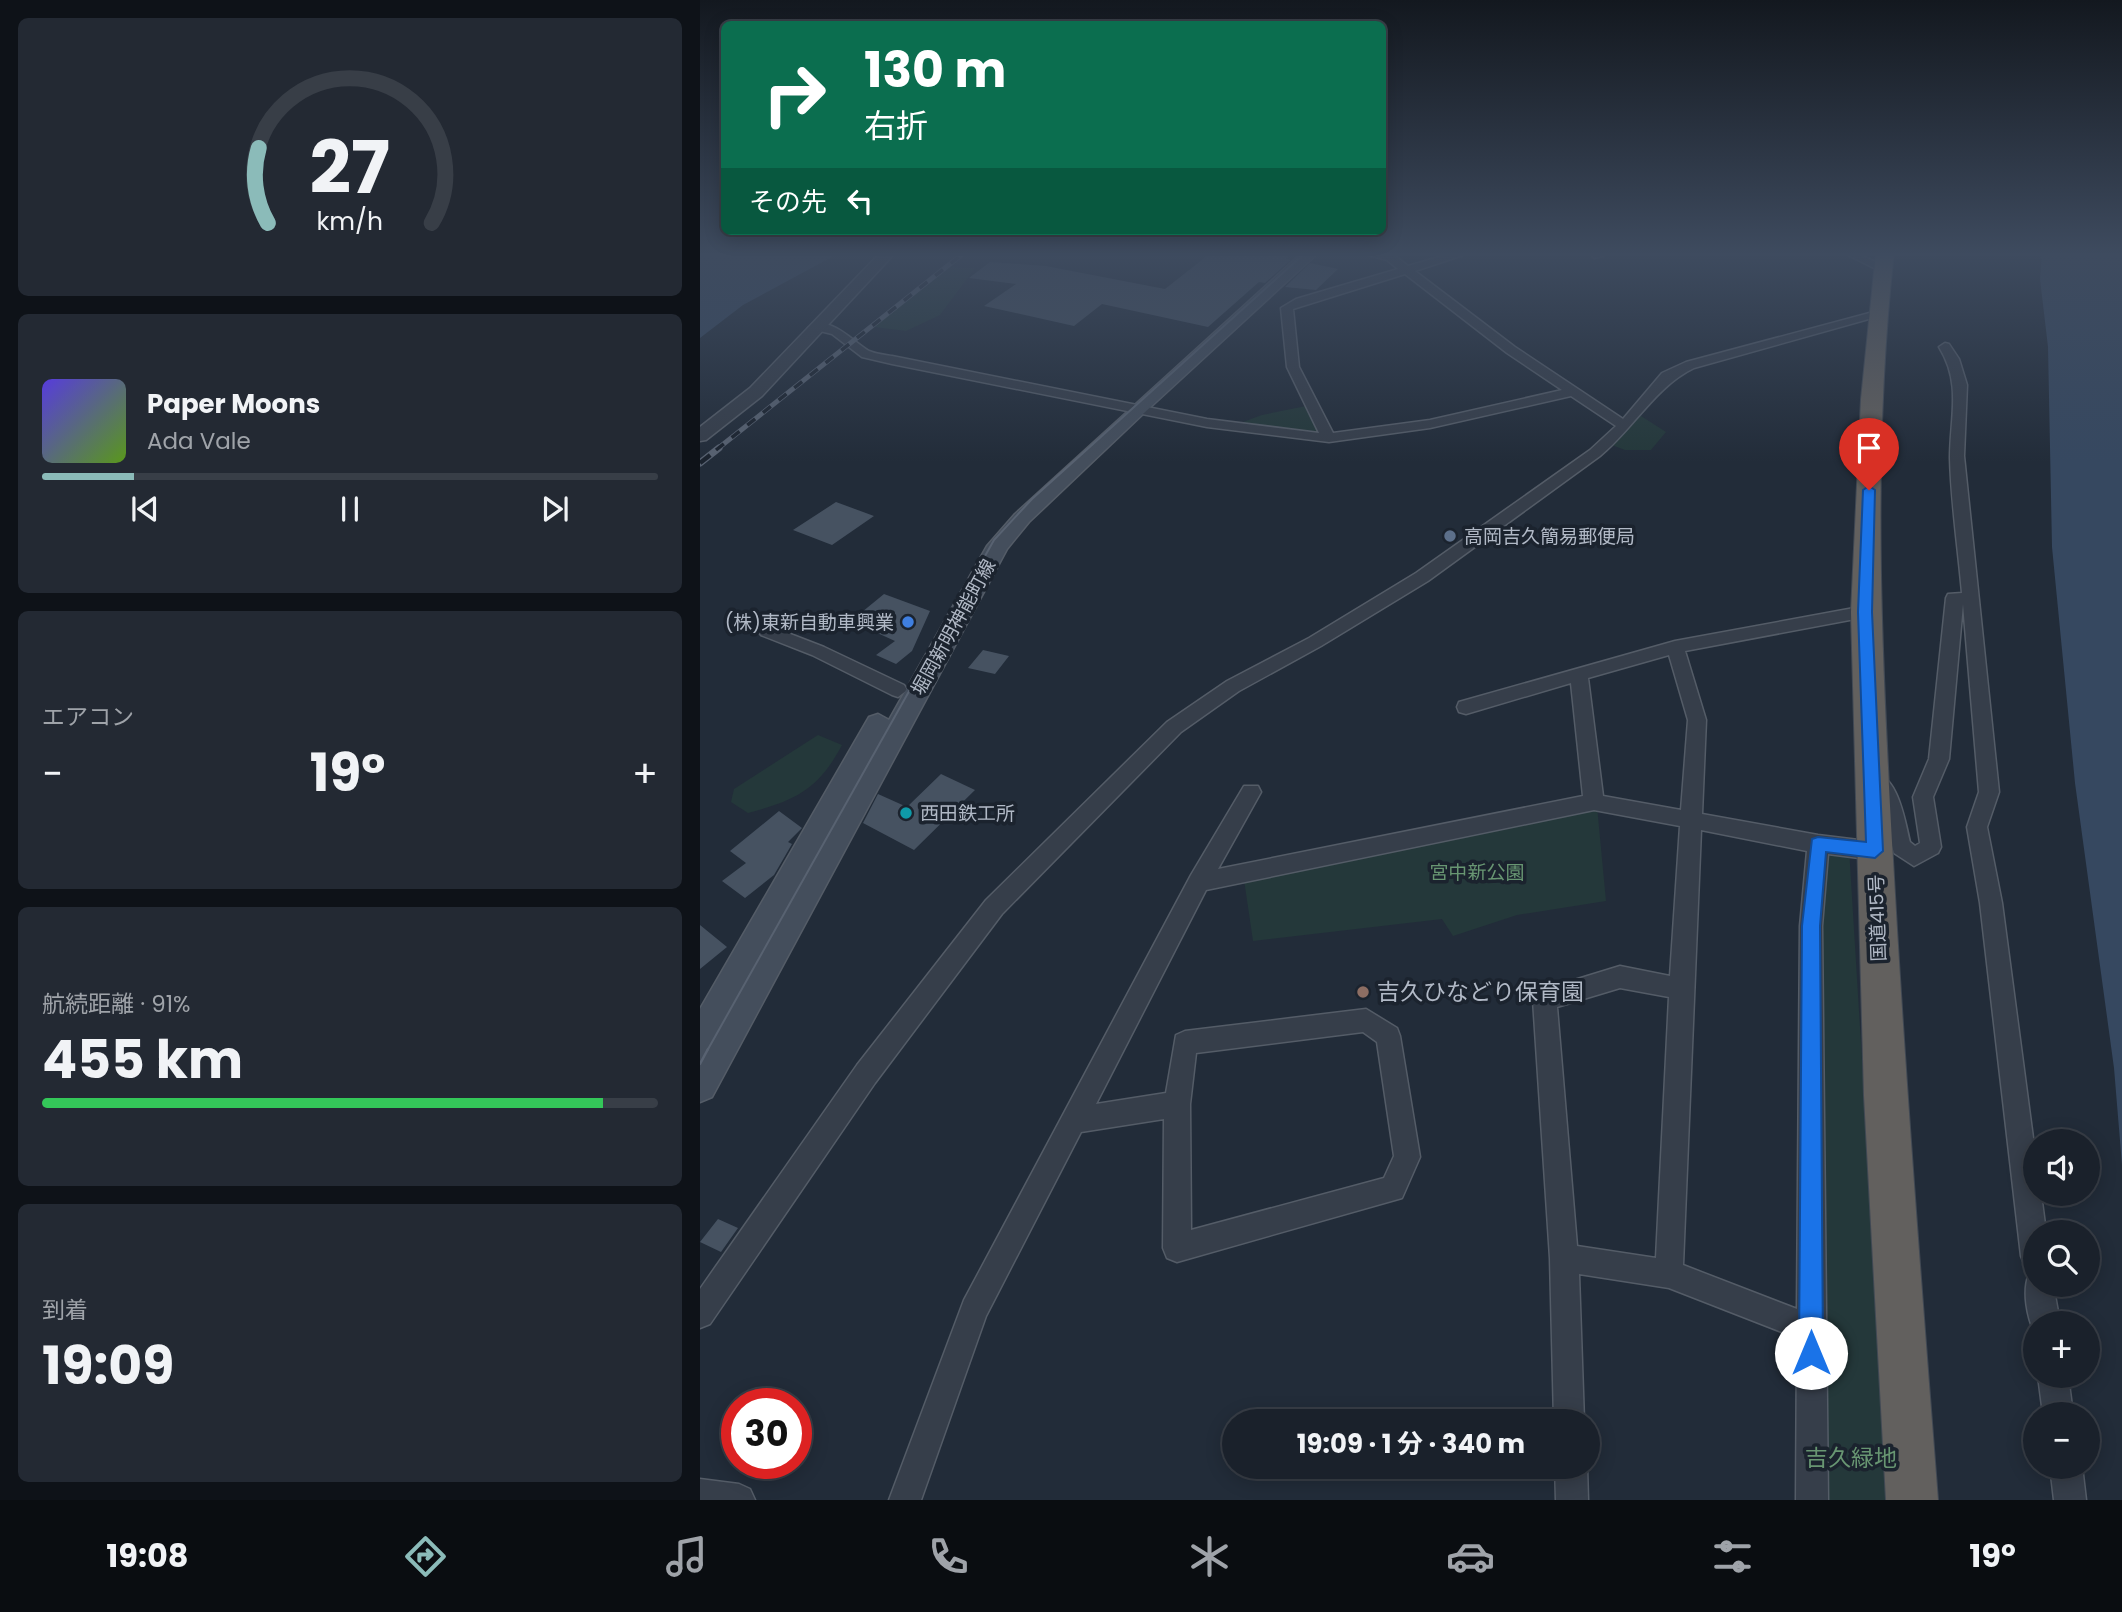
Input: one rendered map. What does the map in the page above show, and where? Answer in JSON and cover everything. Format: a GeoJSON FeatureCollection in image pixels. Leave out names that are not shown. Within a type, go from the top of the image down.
{"type":"FeatureCollection","features":[{"type":"Feature","properties":{"kind":"highway","name":"国道415号"},"geometry":{"type":"LineString","coordinates":[[1877,322],[1865,612],[1885,1096],[1912,1500]]}},
{"type":"Feature","properties":{"kind":"main road","name":"堀岡新明神能町線"},"geometry":{"type":"LineString","coordinates":[[700,1086],[998,545],[1132,408],[1224,322]]}},
{"type":"Feature","properties":{"kind":"main road","name":"堀岡新明神能町線"},"geometry":{"type":"LineString","coordinates":[[700,1040],[898,690],[995,527],[1231,322]]}},
{"type":"Feature","properties":{"kind":"street"},"geometry":{"type":"LineString","coordinates":[[700,436],[756,393],[820,322]]}},
{"type":"Feature","properties":{"kind":"street"},"geometry":{"type":"LineString","coordinates":[[1288,322],[1293,367],[1329,438]]}},
{"type":"Feature","properties":{"kind":"street"},"geometry":{"type":"LineString","coordinates":[[1473,322],[1623,425]]}},
{"type":"Feature","properties":{"kind":"street"},"geometry":{"type":"LineString","coordinates":[[700,1314],[866,1074],[994,907],[1164,736],[1203,705],[1233,686],[1315,642],[1422,577],[1595,453],[1667,376],[1690,365],[1851,322]]}},
{"type":"Feature","properties":{"kind":"street"},"geometry":{"type":"LineString","coordinates":[[814,328],[836,331],[866,355],[1207,423],[1329,438],[1430,424],[1576,391]]}},
{"type":"Feature","properties":{"kind":"street"},"geometry":{"type":"LineString","coordinates":[[1945,347],[1956,360],[1962,405],[1957,456],[1989,792],[1977,827],[1991,903],[2031,1220]]}},
{"type":"Feature","properties":{"kind":"street"},"geometry":{"type":"LineString","coordinates":[[1870,778],[1889,797],[1901,847],[1914,857],[1931,847],[1923,797],[1938,759],[1954,598],[1972,599]]}},
{"type":"Feature","properties":{"kind":"street"},"geometry":{"type":"LineString","coordinates":[[1466,707],[1675,647],[1865,612]]}},
{"type":"Feature","properties":{"kind":"street"},"geometry":{"type":"LineString","coordinates":[[767,631],[898,690]]}},
{"type":"Feature","properties":{"kind":"street"},"geometry":{"type":"LineString","coordinates":[[1669,1274],[1681,989],[1697,720],[1675,647]]}},
{"type":"Feature","properties":{"kind":"street"},"geometry":{"type":"LineString","coordinates":[[1579,675],[1594,802]]}},
{"type":"Feature","properties":{"kind":"street"},"geometry":{"type":"LineString","coordinates":[[905,1500],[974,1310],[1076,1121],[1199,882],[1251,792]]}},
{"type":"Feature","properties":{"kind":"street"},"geometry":{"type":"LineString","coordinates":[[1199,882],[1594,802],[1818,844],[1875,851]]}},
{"type":"Feature","properties":{"kind":"street"},"geometry":{"type":"LineString","coordinates":[[1812,1500],[1811,926],[1818,844]]}},
{"type":"Feature","properties":{"kind":"street"},"geometry":{"type":"LineString","coordinates":[[1569,1409],[1564,1258],[1545,1000],[1620,976],[1681,989]]}},
{"type":"Feature","properties":{"kind":"street"},"geometry":{"type":"LineString","coordinates":[[1366,1020],[1388,1036],[1407,1157],[1393,1189],[1177,1248],[1177,1104],[1185,1043],[1366,1020]]}},
{"type":"Feature","properties":{"kind":"street"},"geometry":{"type":"LineString","coordinates":[[1076,1121],[1177,1104]]}},
{"type":"Feature","properties":{"kind":"street"},"geometry":{"type":"LineString","coordinates":[[1564,1258],[1669,1274],[1811,1329]]}},
{"type":"Feature","properties":{"kind":"street"},"geometry":{"type":"LineString","coordinates":[[1571,1479],[1572,1500]]}},
{"type":"Feature","properties":{"kind":"street"},"geometry":{"type":"LineString","coordinates":[[2068,1479],[2070,1500]]}},
{"type":"Feature","properties":{"kind":"street"},"geometry":{"type":"LineString","coordinates":[[700,1495],[739,1500]]}},
{"type":"Feature","properties":{"kind":"green space"},"geometry":{"type":"Polygon","coordinates":[[[880,322],[925,322],[906,331],[874,327],[880,322]]]}},
{"type":"Feature","properties":{"kind":"green space"},"geometry":{"type":"Polygon","coordinates":[[[1311,405],[1329,438],[1232,426],[1262,415],[1311,405]]]}},
{"type":"Feature","properties":{"kind":"green space"},"geometry":{"type":"Polygon","coordinates":[[[1638,414],[1666,432],[1651,450],[1625,450],[1609,444],[1638,414]]]}},
{"type":"Feature","properties":{"kind":"green space"},"geometry":{"type":"Polygon","coordinates":[[[818,735],[842,745],[824,773],[804,791],[793,798],[748,813],[731,802],[734,789],[818,735]]]}},
{"type":"Feature","properties":{"kind":"green space","name":"宮中新公園"},"geometry":{"type":"Polygon","coordinates":[[[1597,806],[1606,901],[1517,915],[1453,936],[1442,919],[1253,941],[1242,866],[1597,806]]]}},
{"type":"Feature","properties":{"kind":"green space","name":"吉久緑地"},"geometry":{"type":"Polygon","coordinates":[[[1818,844],[1849,848],[1889,1500],[1818,1500],[1818,844]]]}},
{"type":"Feature","properties":{"kind":"water"},"geometry":{"type":"Polygon","coordinates":[[[700,322],[721,322],[700,338],[700,322]]]}},
{"type":"Feature","properties":{"kind":"water"},"geometry":{"type":"Polygon","coordinates":[[[2045,322],[2122,322],[2122,1165],[2114,1068],[2075,783],[2052,547],[2048,347],[2045,322]]]}},
{"type":"Feature","properties":{"kind":"building"},"geometry":{"type":"Polygon","coordinates":[[[1056,322],[1079,322],[1074,326],[1056,322]]]}},
{"type":"Feature","properties":{"kind":"building"},"geometry":{"type":"Polygon","coordinates":[[[1185,322],[1214,322],[1208,327],[1185,322]]]}},
{"type":"Feature","properties":{"kind":"building"},"geometry":{"type":"Polygon","coordinates":[[[836,502],[874,516],[832,545],[793,530],[836,502]]]}},
{"type":"Feature","properties":{"kind":"building"},"geometry":{"type":"Polygon","coordinates":[[[884,594],[930,611],[912,651],[896,664],[876,655],[895,641],[851,621],[884,594]]]}},
{"type":"Feature","properties":{"kind":"building"},"geometry":{"type":"Polygon","coordinates":[[[983,650],[1009,656],[995,674],[968,668],[983,650]]]}},
{"type":"Feature","properties":{"kind":"building","name":"西田鉄工所"},"geometry":{"type":"Polygon","coordinates":[[[941,774],[975,790],[914,850],[863,823],[878,794],[907,807],[941,774]]]}},
{"type":"Feature","properties":{"kind":"building"},"geometry":{"type":"Polygon","coordinates":[[[779,811],[802,828],[788,842],[792,844],[774,875],[745,898],[722,881],[746,863],[730,851],[779,811]]]}},
{"type":"Feature","properties":{"kind":"building"},"geometry":{"type":"Polygon","coordinates":[[[700,925],[727,947],[700,969],[700,925]]]}},
{"type":"Feature","properties":{"kind":"building"},"geometry":{"type":"Polygon","coordinates":[[[718,1219],[738,1228],[721,1252],[700,1242],[718,1219]]]}},
{"type":"Feature","properties":{"kind":"tram line"},"geometry":{"type":"LineString","coordinates":[[707,1051],[994,540],[1032,499],[1228,322]]}},
{"type":"Feature","properties":{"kind":"tram line"},"geometry":{"type":"LineString","coordinates":[[700,1064],[708,1049]]}},
{"type":"Feature","properties":{"kind":"railway"},"geometry":{"type":"LineString","coordinates":[[716,450],[877,322]]}},
{"type":"Feature","properties":{"kind":"railway"},"geometry":{"type":"LineString","coordinates":[[700,463],[719,448]]}},
{"type":"Feature","properties":{"kind":"place","name":"高岡吉久簡易郵便局"},"geometry":{"type":"Point","coordinates":[1450,536]}},
{"type":"Feature","properties":{"kind":"place","name":"(株)東新自動車興業"},"geometry":{"type":"Point","coordinates":[908,622]}},
{"type":"Feature","properties":{"kind":"place","name":"西田鉄工所"},"geometry":{"type":"Point","coordinates":[906,813]}},
{"type":"Feature","properties":{"kind":"place","name":"吉久ひなどり保育園"},"geometry":{"type":"Point","coordinates":[1363,992]}},
{"type":"Feature","properties":{"kind":"route"},"geometry":{"type":"LineString","coordinates":[[1811,1353],[1811,926],[1818,844],[1875,851],[1865,612],[1869,490]]}}]}
